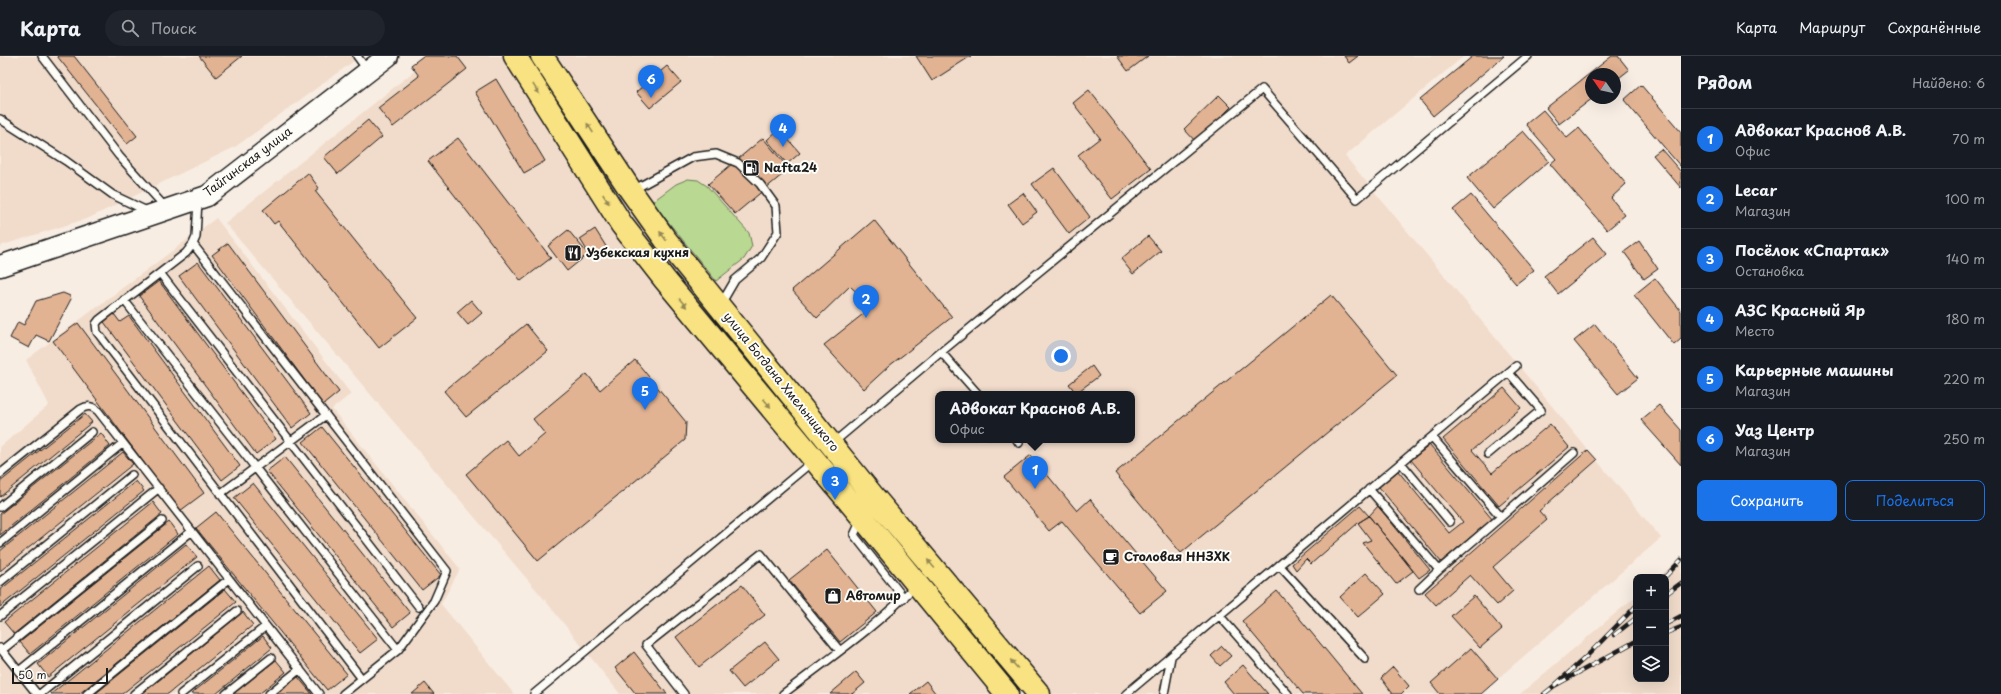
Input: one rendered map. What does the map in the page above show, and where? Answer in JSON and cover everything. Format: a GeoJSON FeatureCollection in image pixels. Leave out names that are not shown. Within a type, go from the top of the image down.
{"type":"FeatureCollection","features":[{"type":"Feature","properties":{"kind":"highway","name":"улица Богдана Хмельницкого"},"geometry":{"type":"LineString","coordinates":[[515,56],[622,225],[665,280],[823,452],[1039,694]]}},
{"type":"Feature","properties":{"kind":"highway","name":"улица Богдана Хмельницкого"},"geometry":{"type":"LineString","coordinates":[[542,56],[631,191],[684,263],[719,307],[823,452],[910,591],[1007,694]]}},
{"type":"Feature","properties":{"kind":"highway"},"geometry":{"type":"LineString","coordinates":[[665,280],[684,263]]}},
{"type":"Feature","properties":{"kind":"main road","name":"Тайгинская улица"},"geometry":{"type":"LineString","coordinates":[[0,266],[207,196],[363,63],[388,56]]}},
{"type":"Feature","properties":{"kind":"lane"},"geometry":{"type":"LineString","coordinates":[[42,56],[160,212]]}},
{"type":"Feature","properties":{"kind":"lane"},"geometry":{"type":"LineString","coordinates":[[534,694],[941,352],[1262,89],[1357,199],[1528,56]]}},
{"type":"Feature","properties":{"kind":"lane"},"geometry":{"type":"LineString","coordinates":[[0,119],[66,161],[113,195],[160,212]]}},
{"type":"Feature","properties":{"kind":"lane"},"geometry":{"type":"LineString","coordinates":[[631,191],[693,157],[716,154],[738,163],[760,184],[776,206],[778,232],[761,258],[735,280],[719,307]]}},
{"type":"Feature","properties":{"kind":"lane"},"geometry":{"type":"LineString","coordinates":[[198,198],[196,237],[193,244],[186,253],[99,320],[96,324],[97,332],[362,679]]}},
{"type":"Feature","properties":{"kind":"lane"},"geometry":{"type":"LineString","coordinates":[[193,244],[447,571],[434,601],[398,650],[343,694]]}},
{"type":"Feature","properties":{"kind":"lane"},"geometry":{"type":"LineString","coordinates":[[160,273],[419,608]]}},
{"type":"Feature","properties":{"kind":"lane"},"geometry":{"type":"LineString","coordinates":[[124,300],[398,650]]}},
{"type":"Feature","properties":{"kind":"lane"},"geometry":{"type":"LineString","coordinates":[[941,352],[975,391]]}},
{"type":"Feature","properties":{"kind":"lane"},"geometry":{"type":"LineString","coordinates":[[1126,694],[1516,366]]}},
{"type":"Feature","properties":{"kind":"lane"},"geometry":{"type":"LineString","coordinates":[[1488,454],[1541,410],[1509,373]]}},
{"type":"Feature","properties":{"kind":"lane"},"geometry":{"type":"LineString","coordinates":[[0,474],[86,406],[92,406],[98,411],[159,488],[319,694]]}},
{"type":"Feature","properties":{"kind":"lane"},"geometry":{"type":"LineString","coordinates":[[220,494],[326,415]]}},
{"type":"Feature","properties":{"kind":"lane"},"geometry":{"type":"LineString","coordinates":[[0,507],[92,432]]}},
{"type":"Feature","properties":{"kind":"lane"},"geometry":{"type":"LineString","coordinates":[[1432,437],[1501,517]]}},
{"type":"Feature","properties":{"kind":"lane"},"geometry":{"type":"LineString","coordinates":[[0,542],[123,443]]}},
{"type":"Feature","properties":{"kind":"lane"},"geometry":{"type":"LineString","coordinates":[[1419,589],[1574,453]]}},
{"type":"Feature","properties":{"kind":"lane"},"geometry":{"type":"LineString","coordinates":[[1401,462],[1450,522]]}},
{"type":"Feature","properties":{"kind":"lane"},"geometry":{"type":"LineString","coordinates":[[0,582],[132,475]]}},
{"type":"Feature","properties":{"kind":"lane"},"geometry":{"type":"LineString","coordinates":[[0,616],[159,488]]}},
{"type":"Feature","properties":{"kind":"lane"},"geometry":{"type":"LineString","coordinates":[[1369,490],[1439,570]]}},
{"type":"Feature","properties":{"kind":"lane"},"geometry":{"type":"LineString","coordinates":[[162,521],[1,649],[38,694],[198,566]]}},
{"type":"Feature","properties":{"kind":"lane"},"geometry":{"type":"LineString","coordinates":[[19,671],[192,531]]}},
{"type":"Feature","properties":{"kind":"lane"},"geometry":{"type":"LineString","coordinates":[[684,694],[646,646],[761,554],[840,651]]}},
{"type":"Feature","properties":{"kind":"lane"},"geometry":{"type":"LineString","coordinates":[[1278,565],[1365,659]]}},
{"type":"Feature","properties":{"kind":"lane"},"geometry":{"type":"LineString","coordinates":[[87,694],[229,579]]}},
{"type":"Feature","properties":{"kind":"lane"},"geometry":{"type":"LineString","coordinates":[[783,694],[840,651],[910,591]]}},
{"type":"Feature","properties":{"kind":"lane"},"geometry":{"type":"LineString","coordinates":[[134,694],[237,611]]}},
{"type":"Feature","properties":{"kind":"lane"},"geometry":{"type":"LineString","coordinates":[[1219,615],[1288,694]]}},
{"type":"Feature","properties":{"kind":"lane"},"geometry":{"type":"LineString","coordinates":[[182,694],[266,626]]}},
{"type":"Feature","properties":{"kind":"lane"},"geometry":{"type":"LineString","coordinates":[[1164,694],[1171,657]]}},
{"type":"Feature","properties":{"kind":"lane"},"geometry":{"type":"LineString","coordinates":[[226,694],[271,658]]}},
{"type":"Feature","properties":{"kind":"lane"},"geometry":{"type":"LineString","coordinates":[[269,694],[300,669]]}},
{"type":"Feature","properties":{"kind":"shaded area"},"geometry":{"type":"Polygon","coordinates":[[[0,56],[361,56],[235,147],[89,218],[0,246],[0,56]]]}},
{"type":"Feature","properties":{"kind":"shaded area"},"geometry":{"type":"Polygon","coordinates":[[[433,56],[1464,56],[1345,156],[1661,538],[1480,694],[620,694],[544,599],[225,223],[433,56]]]}},
{"type":"Feature","properties":{"kind":"shaded area"},"geometry":{"type":"Polygon","coordinates":[[[216,218],[351,394],[332,409],[460,569],[441,604],[514,694],[0,694],[0,447],[49,405],[26,360],[216,218]]]}},
{"type":"Feature","properties":{"kind":"shaded area"},"geometry":{"type":"Polygon","coordinates":[[[1681,558],[1681,694],[1520,694],[1633,599],[1633,682],[1669,682],[1669,574],[1662,574],[1681,558]]]}},
{"type":"Feature","properties":{"kind":"green space"},"geometry":{"type":"Polygon","coordinates":[[[688,179],[698,180],[707,186],[749,233],[752,246],[744,259],[716,281],[652,202],[676,184],[688,179]]]}},
{"type":"Feature","properties":{"kind":"building"},"geometry":{"type":"Polygon","coordinates":[[[57,56],[74,56],[137,136],[127,144],[57,56]]]}},
{"type":"Feature","properties":{"kind":"building"},"geometry":{"type":"Polygon","coordinates":[[[199,56],[242,56],[216,77],[199,56]]]}},
{"type":"Feature","properties":{"kind":"building"},"geometry":{"type":"Polygon","coordinates":[[[423,56],[457,56],[467,69],[393,127],[378,108],[419,76],[411,65],[423,56]]]}},
{"type":"Feature","properties":{"kind":"building"},"geometry":{"type":"Polygon","coordinates":[[[916,56],[971,56],[932,81],[916,56]]]}},
{"type":"Feature","properties":{"kind":"building"},"geometry":{"type":"Polygon","coordinates":[[[1117,56],[1148,56],[1128,71],[1117,56]]]}},
{"type":"Feature","properties":{"kind":"building"},"geometry":{"type":"Polygon","coordinates":[[[1344,56],[1358,56],[1349,63],[1344,56]]]}},
{"type":"Feature","properties":{"kind":"building"},"geometry":{"type":"Polygon","coordinates":[[[1473,56],[1504,56],[1433,116],[1420,100],[1473,56]]]}},
{"type":"Feature","properties":{"kind":"building"},"geometry":{"type":"Polygon","coordinates":[[[1612,56],[1618,56],[1629,70],[1621,76],[1621,68],[1597,68],[1612,56]]]}},
{"type":"Feature","properties":{"kind":"building"},"geometry":{"type":"Polygon","coordinates":[[[667,66],[681,82],[650,108],[636,92],[667,66]]]}},
{"type":"Feature","properties":{"kind":"building"},"geometry":{"type":"Polygon","coordinates":[[[1585,77],[1585,104],[1559,124],[1546,108],[1585,77]]]}},
{"type":"Feature","properties":{"kind":"building"},"geometry":{"type":"Polygon","coordinates":[[[496,79],[545,161],[524,173],[475,92],[496,79]]]}},
{"type":"Feature","properties":{"kind":"building"},"geometry":{"type":"Polygon","coordinates":[[[1641,85],[1681,132],[1681,167],[1624,100],[1641,85]]]}},
{"type":"Feature","properties":{"kind":"building"},"geometry":{"type":"Polygon","coordinates":[[[1089,90],[1151,169],[1112,199],[1078,155],[1100,138],[1073,103],[1089,90]]]}},
{"type":"Feature","properties":{"kind":"building"},"geometry":{"type":"Polygon","coordinates":[[[1219,95],[1231,107],[1196,142],[1184,129],[1219,95]]]}},
{"type":"Feature","properties":{"kind":"building"},"geometry":{"type":"Polygon","coordinates":[[[1543,110],[1567,138],[1579,128],[1626,184],[1611,198],[1625,215],[1607,230],[1550,164],[1556,159],[1526,124],[1543,110]]]}},
{"type":"Feature","properties":{"kind":"building"},"geometry":{"type":"Polygon","coordinates":[[[368,120],[382,137],[338,174],[324,157],[368,120]]]}},
{"type":"Feature","properties":{"kind":"building"},"geometry":{"type":"Polygon","coordinates":[[[779,129],[800,153],[787,164],[767,140],[779,129]]]}},
{"type":"Feature","properties":{"kind":"building"},"geometry":{"type":"Polygon","coordinates":[[[1523,131],[1549,161],[1493,209],[1467,178],[1523,131]]]}},
{"type":"Feature","properties":{"kind":"building"},"geometry":{"type":"Polygon","coordinates":[[[458,138],[551,258],[521,281],[428,161],[458,138]]]}},
{"type":"Feature","properties":{"kind":"building"},"geometry":{"type":"Polygon","coordinates":[[[763,138],[789,169],[735,214],[708,184],[763,138]]]}},
{"type":"Feature","properties":{"kind":"building"},"geometry":{"type":"Polygon","coordinates":[[[1661,149],[1681,172],[1681,188],[1653,155],[1661,149]]]}},
{"type":"Feature","properties":{"kind":"building"},"geometry":{"type":"Polygon","coordinates":[[[1054,168],[1090,217],[1069,234],[1032,184],[1054,168]]]}},
{"type":"Feature","properties":{"kind":"building"},"geometry":{"type":"Polygon","coordinates":[[[308,173],[319,188],[315,191],[417,318],[379,348],[278,221],[274,224],[263,210],[308,173]]]}},
{"type":"Feature","properties":{"kind":"building"},"geometry":{"type":"Polygon","coordinates":[[[1023,193],[1037,212],[1022,223],[1008,204],[1023,193]]]}},
{"type":"Feature","properties":{"kind":"building"},"geometry":{"type":"Polygon","coordinates":[[[1471,195],[1534,270],[1516,284],[1453,210],[1471,195]]]}},
{"type":"Feature","properties":{"kind":"building"},"geometry":{"type":"Polygon","coordinates":[[[874,220],[952,317],[889,366],[864,389],[824,345],[872,307],[850,286],[817,318],[792,290],[874,220]]]}},
{"type":"Feature","properties":{"kind":"building"},"geometry":{"type":"Polygon","coordinates":[[[595,229],[607,248],[591,257],[580,239],[595,229]]]}},
{"type":"Feature","properties":{"kind":"building"},"geometry":{"type":"Polygon","coordinates":[[[568,230],[588,254],[567,271],[548,246],[568,230]]]}},
{"type":"Feature","properties":{"kind":"building"},"geometry":{"type":"Polygon","coordinates":[[[1148,236],[1161,251],[1133,274],[1121,259],[1148,236]]]}},
{"type":"Feature","properties":{"kind":"building"},"geometry":{"type":"Polygon","coordinates":[[[1593,237],[1607,254],[1558,294],[1544,276],[1593,237]]]}},
{"type":"Feature","properties":{"kind":"building"},"geometry":{"type":"Polygon","coordinates":[[[1639,241],[1658,269],[1644,279],[1624,252],[1639,241]]]}},
{"type":"Feature","properties":{"kind":"building"},"geometry":{"type":"Polygon","coordinates":[[[228,243],[339,392],[323,405],[212,255],[228,243]]]}},
{"type":"Feature","properties":{"kind":"building"},"geometry":{"type":"Polygon","coordinates":[[[198,262],[311,413],[292,428],[179,276],[198,262]]]}},
{"type":"Feature","properties":{"kind":"building"},"geometry":{"type":"Polygon","coordinates":[[[1655,278],[1681,311],[1681,339],[1674,345],[1634,295],[1655,278]]]}},
{"type":"Feature","properties":{"kind":"building"},"geometry":{"type":"Polygon","coordinates":[[[159,281],[276,439],[256,454],[139,296],[159,281]]]}},
{"type":"Feature","properties":{"kind":"building"},"geometry":{"type":"Polygon","coordinates":[[[63,293],[70,296],[71,299],[49,341],[36,335],[29,348],[10,338],[18,322],[24,325],[36,301],[63,293]]]}},
{"type":"Feature","properties":{"kind":"building"},"geometry":{"type":"Polygon","coordinates":[[[1331,295],[1397,375],[1181,553],[1115,473],[1331,295]]]}},
{"type":"Feature","properties":{"kind":"building"},"geometry":{"type":"Polygon","coordinates":[[[471,300],[482,313],[468,325],[457,312],[471,300]]]}},
{"type":"Feature","properties":{"kind":"building"},"geometry":{"type":"Polygon","coordinates":[[[114,314],[120,322],[129,316],[240,466],[222,480],[104,322],[114,314]]]}},
{"type":"Feature","properties":{"kind":"building"},"geometry":{"type":"Polygon","coordinates":[[[78,323],[204,493],[180,511],[53,341],[78,323]]]}},
{"type":"Feature","properties":{"kind":"building"},"geometry":{"type":"Polygon","coordinates":[[[526,324],[548,351],[466,417],[444,391],[526,324]]]}},
{"type":"Feature","properties":{"kind":"building"},"geometry":{"type":"Polygon","coordinates":[[[1595,324],[1638,378],[1618,394],[1574,341],[1595,324]]]}},
{"type":"Feature","properties":{"kind":"building"},"geometry":{"type":"Polygon","coordinates":[[[635,360],[686,422],[685,440],[538,561],[466,474],[506,440],[519,456],[545,434],[533,419],[587,374],[600,390],[635,360]]]}},
{"type":"Feature","properties":{"kind":"building"},"geometry":{"type":"Polygon","coordinates":[[[1092,366],[1099,376],[1079,391],[1074,391],[1069,384],[1092,366]]]}},
{"type":"Feature","properties":{"kind":"building"},"geometry":{"type":"Polygon","coordinates":[[[1504,388],[1521,408],[1472,450],[1492,473],[1550,424],[1569,447],[1499,506],[1443,439],[1504,388]]]}},
{"type":"Feature","properties":{"kind":"building"},"geometry":{"type":"Polygon","coordinates":[[[1659,405],[1681,430],[1681,465],[1641,420],[1659,405]]]}},
{"type":"Feature","properties":{"kind":"building"},"geometry":{"type":"Polygon","coordinates":[[[85,414],[92,422],[0,497],[0,482],[85,414]]]}},
{"type":"Feature","properties":{"kind":"building"},"geometry":{"type":"Polygon","coordinates":[[[322,427],[441,575],[422,590],[303,442],[322,427]]]}},
{"type":"Feature","properties":{"kind":"building"},"geometry":{"type":"Polygon","coordinates":[[[101,433],[110,446],[0,535],[0,514],[101,433]]]}},
{"type":"Feature","properties":{"kind":"building"},"geometry":{"type":"Polygon","coordinates":[[[1430,445],[1492,519],[1441,562],[1379,487],[1398,471],[1449,533],[1463,522],[1411,460],[1430,445]]]}},
{"type":"Feature","properties":{"kind":"building"},"geometry":{"type":"Polygon","coordinates":[[[1588,450],[1597,460],[1539,511],[1547,520],[1493,567],[1513,591],[1497,605],[1470,575],[1436,605],[1425,593],[1588,450]]]}},
{"type":"Feature","properties":{"kind":"building"},"geometry":{"type":"Polygon","coordinates":[[[123,452],[133,464],[0,571],[0,551],[123,452]]]}},
{"type":"Feature","properties":{"kind":"building"},"geometry":{"type":"Polygon","coordinates":[[[1031,455],[1077,511],[1090,499],[1167,591],[1140,613],[1062,521],[1049,531],[1004,477],[1031,455]]]}},
{"type":"Feature","properties":{"kind":"building"},"geometry":{"type":"Polygon","coordinates":[[[285,457],[410,613],[393,627],[267,471],[285,457]]]}},
{"type":"Feature","properties":{"kind":"building"},"geometry":{"type":"Polygon","coordinates":[[[136,481],[144,491],[0,607],[0,590],[136,481]]]}},
{"type":"Feature","properties":{"kind":"building"},"geometry":{"type":"Polygon","coordinates":[[[253,483],[378,639],[360,653],[234,498],[253,483]]]}},
{"type":"Feature","properties":{"kind":"building"},"geometry":{"type":"Polygon","coordinates":[[[153,502],[162,514],[14,634],[4,622],[153,502]]]}},
{"type":"Feature","properties":{"kind":"building"},"geometry":{"type":"Polygon","coordinates":[[[1360,506],[1369,516],[1358,523],[1311,564],[1306,559],[1296,570],[1292,564],[1360,506]]]}},
{"type":"Feature","properties":{"kind":"building"},"geometry":{"type":"Polygon","coordinates":[[[1378,506],[1430,570],[1419,578],[1369,516],[1378,506]]]}},
{"type":"Feature","properties":{"kind":"building"},"geometry":{"type":"Polygon","coordinates":[[[216,512],[347,674],[327,690],[196,528],[216,512]]]}},
{"type":"Feature","properties":{"kind":"building"},"geometry":{"type":"Polygon","coordinates":[[[1369,516],[1413,571],[1396,584],[1363,543],[1371,540],[1358,523],[1369,516]]]}},
{"type":"Feature","properties":{"kind":"building"},"geometry":{"type":"Polygon","coordinates":[[[169,522],[178,534],[30,654],[20,642],[169,522]]]}},
{"type":"Feature","properties":{"kind":"building"},"geometry":{"type":"Polygon","coordinates":[[[186,544],[197,557],[48,677],[38,664],[186,544]]]}},
{"type":"Feature","properties":{"kind":"building","name":"Автомир"},"geometry":{"type":"Polygon","coordinates":[[[827,550],[877,612],[840,642],[789,580],[827,550]]]}},
{"type":"Feature","properties":{"kind":"building"},"geometry":{"type":"Polygon","coordinates":[[[209,566],[220,580],[79,694],[51,694],[209,566]]]}},
{"type":"Feature","properties":{"kind":"building"},"geometry":{"type":"Polygon","coordinates":[[[1366,573],[1385,594],[1358,617],[1340,597],[1366,573]]]}},
{"type":"Feature","properties":{"kind":"building"},"geometry":{"type":"Polygon","coordinates":[[[742,585],[765,615],[699,667],[676,637],[742,585]]]}},
{"type":"Feature","properties":{"kind":"building"},"geometry":{"type":"Polygon","coordinates":[[[225,589],[236,602],[122,694],[95,694],[225,589]]]}},
{"type":"Feature","properties":{"kind":"building"},"geometry":{"type":"Polygon","coordinates":[[[1277,591],[1362,694],[1303,694],[1242,621],[1277,591]]]}},
{"type":"Feature","properties":{"kind":"building"},"geometry":{"type":"Polygon","coordinates":[[[1474,596],[1502,629],[1480,648],[1451,616],[1474,596]]]}},
{"type":"Feature","properties":{"kind":"building"},"geometry":{"type":"Polygon","coordinates":[[[243,612],[253,625],[168,694],[142,694],[243,612]]]}},
{"type":"Feature","properties":{"kind":"building"},"geometry":{"type":"Polygon","coordinates":[[[263,636],[272,648],[216,694],[191,694],[263,636]]]}},
{"type":"Feature","properties":{"kind":"building"},"geometry":{"type":"Polygon","coordinates":[[[765,642],[779,659],[743,688],[729,671],[765,642]]]}},
{"type":"Feature","properties":{"kind":"building"},"geometry":{"type":"Polygon","coordinates":[[[1222,646],[1231,656],[1220,666],[1211,656],[1222,646]]]}},
{"type":"Feature","properties":{"kind":"building"},"geometry":{"type":"Polygon","coordinates":[[[1471,648],[1498,679],[1481,694],[1440,694],[1431,683],[1471,648]]]}},
{"type":"Feature","properties":{"kind":"building"},"geometry":{"type":"Polygon","coordinates":[[[634,652],[667,694],[636,694],[615,668],[634,652]]]}},
{"type":"Feature","properties":{"kind":"building"},"geometry":{"type":"Polygon","coordinates":[[[276,660],[286,672],[259,694],[233,694],[276,660]]]}},
{"type":"Feature","properties":{"kind":"building"},"geometry":{"type":"Polygon","coordinates":[[[1243,665],[1268,694],[1234,694],[1224,682],[1243,665]]]}},
{"type":"Feature","properties":{"kind":"building"},"geometry":{"type":"Polygon","coordinates":[[[1393,667],[1409,686],[1401,694],[1393,694],[1381,678],[1393,667]]]}},
{"type":"Feature","properties":{"kind":"building"},"geometry":{"type":"Polygon","coordinates":[[[856,672],[865,683],[852,694],[830,694],[856,672]]]}},
{"type":"Feature","properties":{"kind":"building"},"geometry":{"type":"Polygon","coordinates":[[[298,677],[312,694],[276,694],[298,677]]]}},
{"type":"Feature","properties":{"kind":"building"},"geometry":{"type":"Polygon","coordinates":[[[926,681],[936,694],[910,694],[926,681]]]}},
{"type":"Feature","properties":{"kind":"building"},"geometry":{"type":"Polygon","coordinates":[[[425,683],[434,694],[412,694],[425,683]]]}},
{"type":"Feature","properties":{"kind":"railway"},"geometry":{"type":"LineString","coordinates":[[1668,574],[1681,560]]}},
{"type":"Feature","properties":{"kind":"railway"},"geometry":{"type":"LineString","coordinates":[[1669,592],[1681,583]]}},
{"type":"Feature","properties":{"kind":"railway"},"geometry":{"type":"LineString","coordinates":[[1554,686],[1587,656],[1633,609]]}},
{"type":"Feature","properties":{"kind":"railway"},"geometry":{"type":"LineString","coordinates":[[1669,622],[1681,616]]}},
{"type":"Feature","properties":{"kind":"railway"},"geometry":{"type":"LineString","coordinates":[[1614,635],[1633,620]]}},
{"type":"Feature","properties":{"kind":"railway"},"geometry":{"type":"LineString","coordinates":[[1669,632],[1681,627]]}},
{"type":"Feature","properties":{"kind":"railway"},"geometry":{"type":"LineString","coordinates":[[1544,694],[1554,686],[1633,643]]}},
{"type":"Feature","properties":{"kind":"place","name":"Уаз Центр"},"geometry":{"type":"Point","coordinates":[651,98]}},
{"type":"Feature","properties":{"kind":"place","name":"АЗС Красный Яр"},"geometry":{"type":"Point","coordinates":[783,147]}},
{"type":"Feature","properties":{"kind":"place","name":"Nafta24"},"geometry":{"type":"Point","coordinates":[751,168]}},
{"type":"Feature","properties":{"kind":"place","name":"Узбекская кухня"},"geometry":{"type":"Point","coordinates":[573,253]}},
{"type":"Feature","properties":{"kind":"place","name":"Lecar"},"geometry":{"type":"Point","coordinates":[866,318]}},
{"type":"Feature","properties":{"kind":"place","name":"Карьерные машины"},"geometry":{"type":"Point","coordinates":[645,410]}},
{"type":"Feature","properties":{"kind":"place","name":"Адвокат Краснов А.В."},"geometry":{"type":"Point","coordinates":[1035,489]}},
{"type":"Feature","properties":{"kind":"place","name":"Посёлок «Спартак»"},"geometry":{"type":"Point","coordinates":[835,500]}},
{"type":"Feature","properties":{"kind":"place","name":"Столовая ННЗХК"},"geometry":{"type":"Point","coordinates":[1111,557]}},
{"type":"Feature","properties":{"kind":"place","name":"Автомир"},"geometry":{"type":"Point","coordinates":[833,596]}}]}
